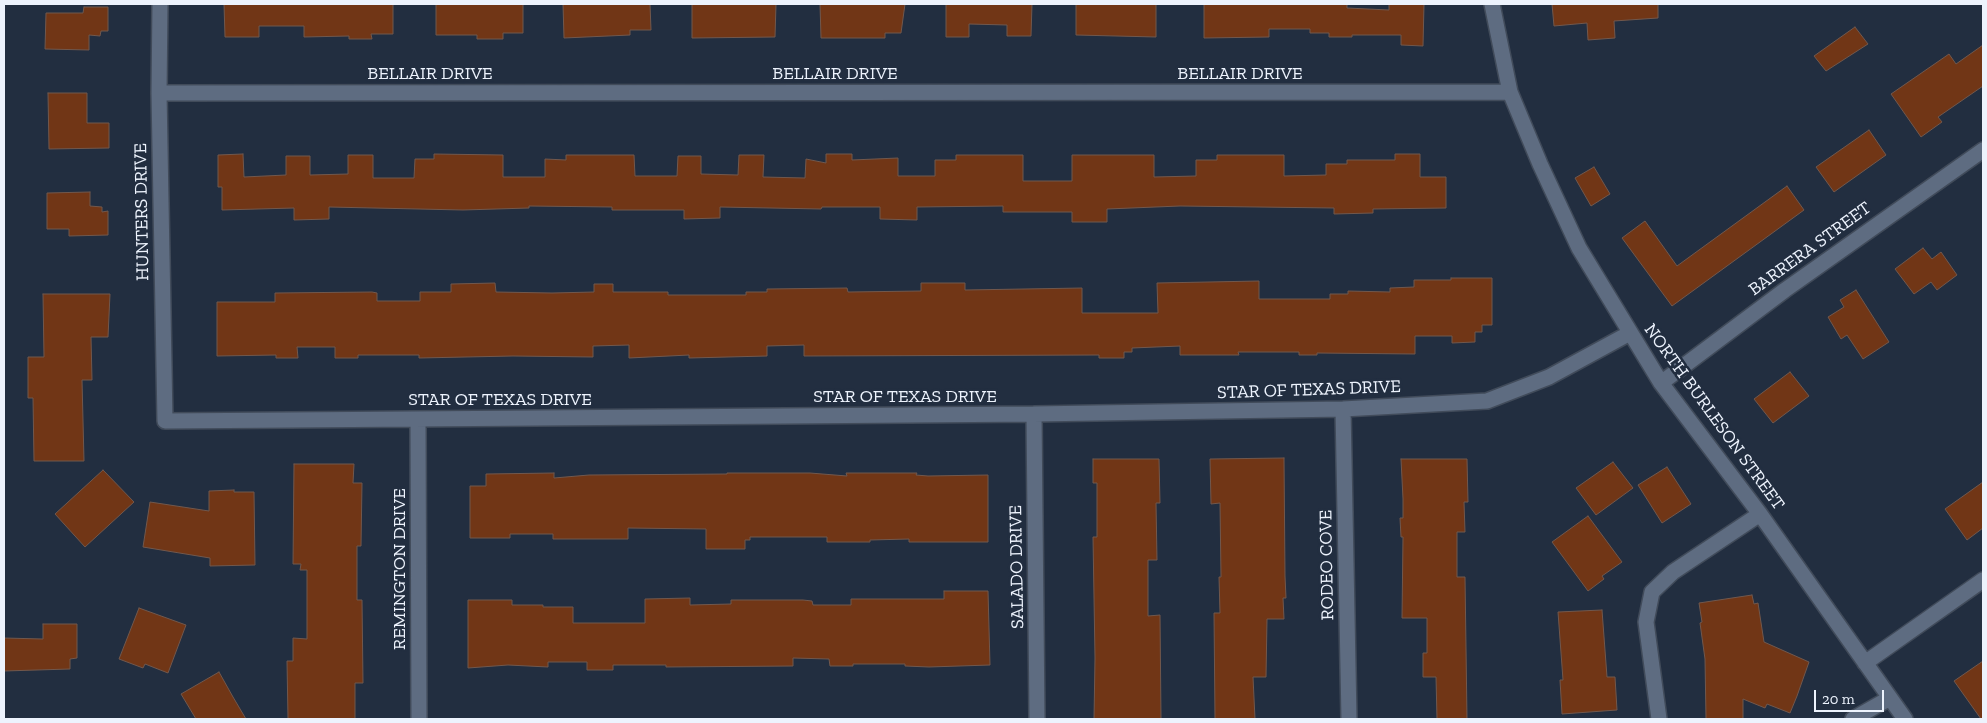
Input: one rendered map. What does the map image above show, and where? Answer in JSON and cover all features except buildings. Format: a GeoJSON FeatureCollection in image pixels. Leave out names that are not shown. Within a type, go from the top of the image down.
{"type":"FeatureCollection","features":[{"type":"Feature","properties":{"kind":"street","name":"HUNTERS DRIVE"},"geometry":{"type":"LineString","coordinates":[[160,4],[159,93],[165,421]]}},
{"type":"Feature","properties":{"kind":"street","name":"NORTH BURLESON STREET"},"geometry":{"type":"LineString","coordinates":[[1492,4],[1510,92],[1540,164],[1580,248],[1662,383],[1760,514],[1905,719]]}},
{"type":"Feature","properties":{"kind":"street","name":"BELLAIR DRIVE"},"geometry":{"type":"LineString","coordinates":[[159,93],[1510,92]]}},
{"type":"Feature","properties":{"kind":"street","name":"BARRERA STREET"},"geometry":{"type":"LineString","coordinates":[[1662,383],[1784,290],[1983,150]]}},
{"type":"Feature","properties":{"kind":"street","name":"STAR OF TEXAS DRIVE"},"geometry":{"type":"LineString","coordinates":[[165,421],[1343,410],[1487,401],[1549,376],[1630,333]]}},
{"type":"Feature","properties":{"kind":"street","name":"RODEO COVE"},"geometry":{"type":"LineString","coordinates":[[1343,410],[1349,719]]}},
{"type":"Feature","properties":{"kind":"street","name":"SALADO DRIVE"},"geometry":{"type":"LineString","coordinates":[[1034,414],[1037,719]]}},
{"type":"Feature","properties":{"kind":"street","name":"REMINGTON DRIVE"},"geometry":{"type":"LineString","coordinates":[[418,419],[419,719]]}},
{"type":"Feature","properties":{"kind":"street"},"geometry":{"type":"LineString","coordinates":[[1659,719],[1646,622],[1652,592],[1672,572],[1760,514]]}},
{"type":"Feature","properties":{"kind":"street"},"geometry":{"type":"LineString","coordinates":[[1865,663],[1983,580]]}},
{"type":"Feature","properties":{"kind":"street"},"geometry":{"type":"LineString","coordinates":[[1853,719],[1890,698]]}}]}
